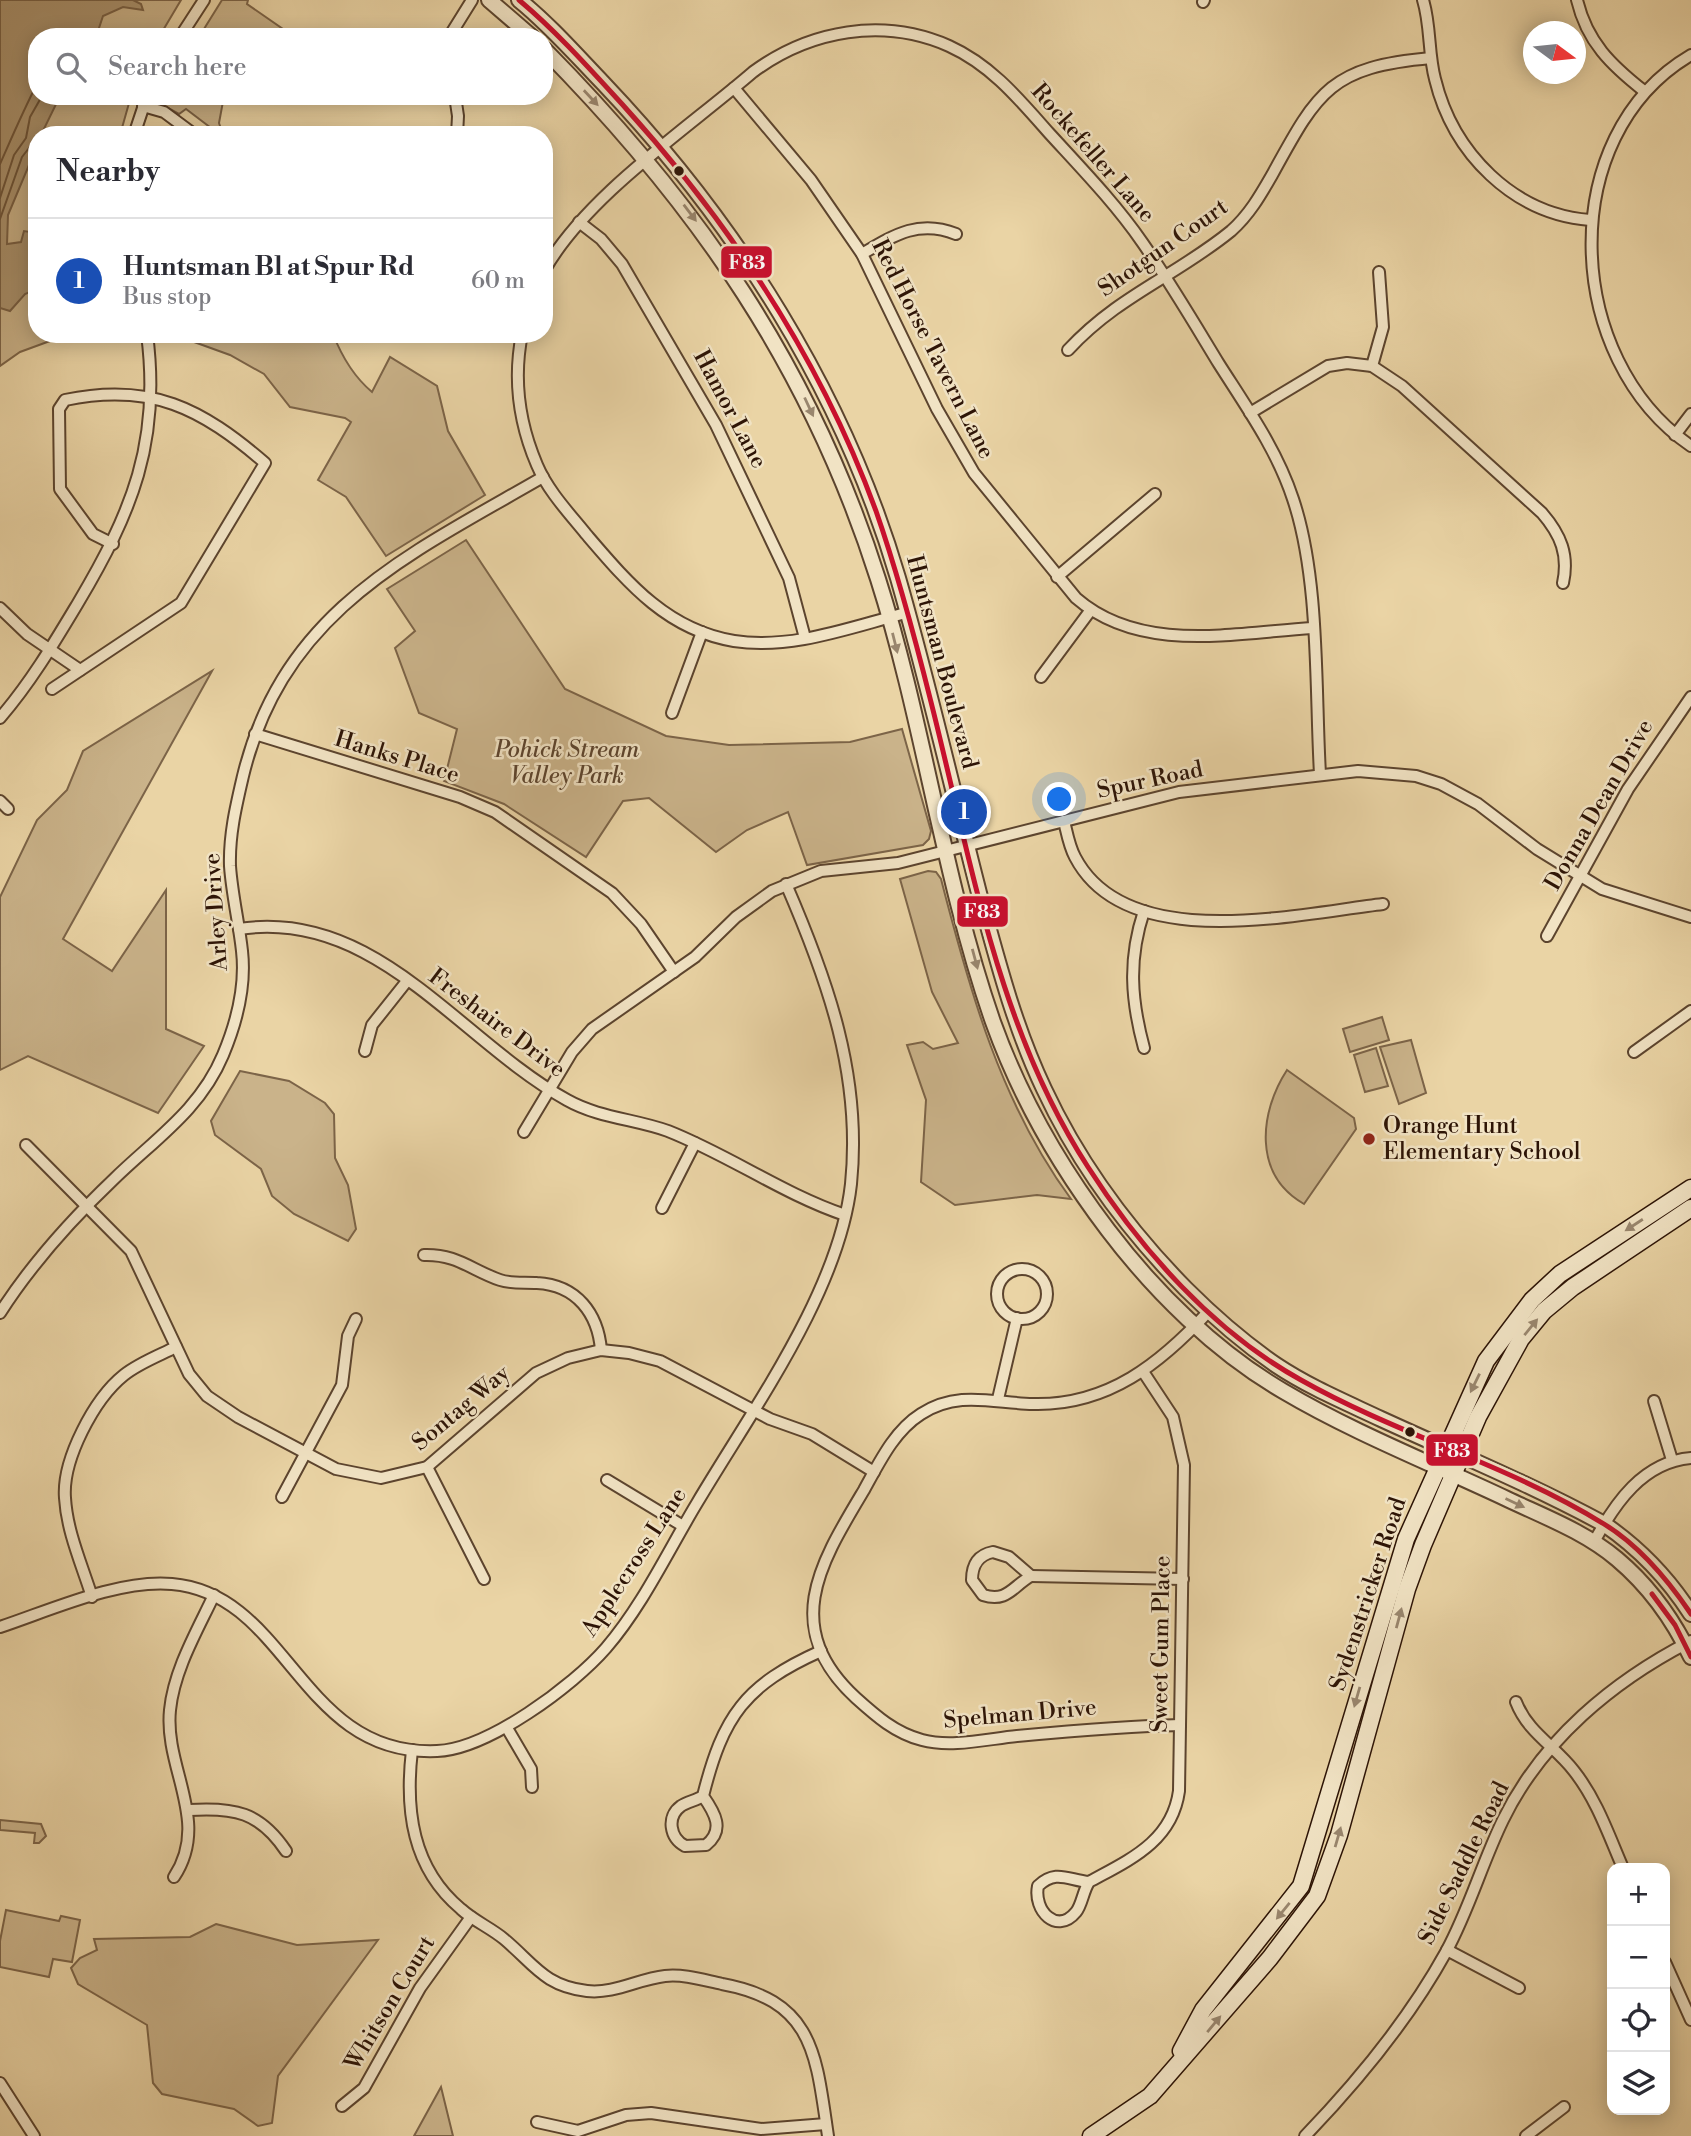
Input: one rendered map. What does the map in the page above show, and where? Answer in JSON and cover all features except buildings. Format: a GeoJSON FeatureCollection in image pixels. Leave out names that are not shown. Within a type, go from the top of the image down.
{"type":"FeatureCollection","features":[{"type":"Feature","properties":{"kind":"main road","name":"Sydenstricker Road"},"geometry":{"type":"LineString","coordinates":[[1168,2075],[1203,2010],[1301,1886],[1388,1590],[1444,1448],[1486,1361],[1532,1300],[1569,1268],[1691,1188]]}},
{"type":"Feature","properties":{"kind":"main road","name":"Sydenstricker Road"},"geometry":{"type":"LineString","coordinates":[[1093,2136],[1150,2096],[1278,1948],[1317,1896],[1336,1846],[1407,1589],[1461,1456],[1500,1374],[1521,1339],[1544,1311],[1581,1281],[1691,1209]]}},
{"type":"Feature","properties":{"kind":"street"},"geometry":{"type":"LineString","coordinates":[[186,28],[204,0]]}},
{"type":"Feature","properties":{"kind":"street"},"geometry":{"type":"LineString","coordinates":[[455,28],[472,0]]}},
{"type":"Feature","properties":{"kind":"street"},"geometry":{"type":"LineString","coordinates":[[489,0],[522,28]]}},
{"type":"Feature","properties":{"kind":"street","name":"Huntsman Boulevard"},"geometry":{"type":"LineString","coordinates":[[519,0],[550,28]]}},
{"type":"Feature","properties":{"kind":"street"},"geometry":{"type":"LineString","coordinates":[[1423,0],[1431,58],[1447,115],[1463,143],[1484,169],[1509,190],[1537,207],[1566,218],[1590,220]]}},
{"type":"Feature","properties":{"kind":"street"},"geometry":{"type":"LineString","coordinates":[[1577,0],[1596,46],[1616,68],[1644,91]]}},
{"type":"Feature","properties":{"kind":"street","name":"Huntsman Boulevard"},"geometry":{"type":"LineString","coordinates":[[553,31],[662,149],[743,254],[813,372],[849,448],[878,520],[906,612],[1009,1000],[1027,1051],[1054,1110],[1087,1167],[1129,1226],[1209,1311],[1259,1352],[1294,1376],[1604,1524],[1652,1563],[1691,1614]]}},
{"type":"Feature","properties":{"kind":"street","name":"Rockefeller Lane"},"geometry":{"type":"LineString","coordinates":[[553,258],[579,222],[648,160],[779,54],[834,34],[892,31],[947,45],[980,64],[1011,91],[1114,205],[1163,274],[1275,454],[1299,518],[1309,568],[1320,774]]}},
{"type":"Feature","properties":{"kind":"street"},"geometry":{"type":"LineString","coordinates":[[1691,55],[1669,68],[1644,91],[1609,151],[1590,220],[1593,289],[1626,380],[1675,435],[1691,446]]}},
{"type":"Feature","properties":{"kind":"street","name":"Shotgun Court"},"geometry":{"type":"LineString","coordinates":[[1068,350],[1108,311],[1218,240],[1244,218],[1258,199],[1305,116],[1328,89],[1370,66],[1431,58]]}},
{"type":"Feature","properties":{"kind":"street","name":"Huntsman Boulevard"},"geometry":{"type":"LineString","coordinates":[[553,59],[648,160],[727,265],[796,381],[860,526],[889,617],[992,1020],[1023,1092],[1056,1153],[1101,1220],[1133,1261],[1196,1325],[1247,1367],[1285,1393],[1594,1542],[1651,1592],[1689,1647]]}},
{"type":"Feature","properties":{"kind":"street","name":"Red Horse Tavern Lane"},"geometry":{"type":"LineString","coordinates":[[734,88],[811,180],[862,254],[961,454],[997,504],[1057,577],[1090,611],[1124,627],[1164,635],[1312,628]]}},
{"type":"Feature","properties":{"kind":"street"},"geometry":{"type":"LineString","coordinates":[[137,126],[144,105]]}},
{"type":"Feature","properties":{"kind":"street"},"geometry":{"type":"LineString","coordinates":[[152,105],[183,126]]}},
{"type":"Feature","properties":{"kind":"street"},"geometry":{"type":"LineString","coordinates":[[456,105],[457,126]]}},
{"type":"Feature","properties":{"kind":"street","name":"Hamor Lane"},"geometry":{"type":"LineString","coordinates":[[579,222],[601,239],[622,264],[716,425],[789,578],[804,638]]}},
{"type":"Feature","properties":{"kind":"street"},"geometry":{"type":"LineString","coordinates":[[862,254],[894,235],[917,227],[941,228],[956,234]]}},
{"type":"Feature","properties":{"kind":"street"},"geometry":{"type":"LineString","coordinates":[[1372,366],[1382,327],[1379,272]]}},
{"type":"Feature","properties":{"kind":"street"},"geometry":{"type":"LineString","coordinates":[[0,718],[51,650],[113,544],[140,475],[151,397],[148,343]]}},
{"type":"Feature","properties":{"kind":"street"},"geometry":{"type":"LineString","coordinates":[[521,343],[518,379],[521,413],[543,477],[572,517],[638,593],[673,618],[702,632],[760,643],[804,638],[906,612]]}},
{"type":"Feature","properties":{"kind":"street"},"geometry":{"type":"LineString","coordinates":[[1250,413],[1328,366],[1347,363],[1372,366],[1402,386],[1547,519],[1565,552],[1567,566],[1563,583]]}},
{"type":"Feature","properties":{"kind":"street"},"geometry":{"type":"LineString","coordinates":[[52,689],[181,603],[265,463],[232,435],[186,408],[151,397],[87,396],[65,400],[59,409],[60,489],[93,534],[113,544]]}},
{"type":"Feature","properties":{"kind":"street"},"geometry":{"type":"LineString","coordinates":[[1675,435],[1691,415]]}},
{"type":"Feature","properties":{"kind":"street","name":"Arley Drive"},"geometry":{"type":"LineString","coordinates":[[0,1313],[34,1265],[87,1205],[175,1126],[215,1072],[230,1038],[239,1001],[243,954],[230,866],[232,836],[255,734],[290,666],[315,633],[344,603],[379,576],[459,524],[543,477]]}},
{"type":"Feature","properties":{"kind":"street"},"geometry":{"type":"LineString","coordinates":[[1057,577],[1155,494]]}},
{"type":"Feature","properties":{"kind":"street"},"geometry":{"type":"LineString","coordinates":[[0,608],[27,634],[80,670]]}},
{"type":"Feature","properties":{"kind":"street"},"geometry":{"type":"LineString","coordinates":[[1041,677],[1090,611]]}},
{"type":"Feature","properties":{"kind":"street"},"geometry":{"type":"LineString","coordinates":[[672,713],[702,632]]}},
{"type":"Feature","properties":{"kind":"street","name":"Donna Dean Drive"},"geometry":{"type":"LineString","coordinates":[[1547,936],[1628,789],[1691,698]]}},
{"type":"Feature","properties":{"kind":"street","name":"Hanks Place"},"geometry":{"type":"LineString","coordinates":[[255,734],[356,768],[460,797],[495,812],[612,893],[641,924],[674,972]]}},
{"type":"Feature","properties":{"kind":"street","name":"Spur Road"},"geometry":{"type":"LineString","coordinates":[[524,1132],[572,1052],[592,1029],[704,950],[755,901],[786,884],[821,871],[898,863],[1179,792],[1320,774],[1387,771],[1441,784],[1478,804],[1536,849],[1580,877],[1629,900],[1691,918]]}},
{"type":"Feature","properties":{"kind":"street"},"geometry":{"type":"LineString","coordinates":[[1064,821],[1075,858],[1089,877],[1106,893],[1144,911],[1180,919],[1226,921],[1383,904]]}},
{"type":"Feature","properties":{"kind":"street","name":"Applecross Lane"},"geometry":{"type":"LineString","coordinates":[[0,1627],[136,1585],[159,1583],[188,1586],[233,1604],[251,1619],[326,1707],[372,1738],[412,1750],[436,1751],[464,1747],[507,1728],[605,1649],[634,1610],[819,1292],[836,1251],[845,1215],[854,1149],[847,1061],[830,992],[786,884]]}},
{"type":"Feature","properties":{"kind":"street"},"geometry":{"type":"LineString","coordinates":[[1144,911],[1136,933],[1131,971],[1134,1005],[1144,1048]]}},
{"type":"Feature","properties":{"kind":"street","name":"Freshaire Drive"},"geometry":{"type":"LineString","coordinates":[[239,929],[275,926],[328,936],[379,959],[549,1090],[588,1110],[661,1129],[695,1143],[817,1206],[845,1215]]}},
{"type":"Feature","properties":{"kind":"street"},"geometry":{"type":"LineString","coordinates":[[365,1051],[372,1025],[407,981]]}},
{"type":"Feature","properties":{"kind":"street"},"geometry":{"type":"LineString","coordinates":[[1634,1052],[1691,1011]]}},
{"type":"Feature","properties":{"kind":"street"},"geometry":{"type":"LineString","coordinates":[[662,1208],[695,1143]]}},
{"type":"Feature","properties":{"kind":"street","name":"Sontag Way"},"geometry":{"type":"LineString","coordinates":[[26,1145],[131,1251],[190,1374],[213,1401],[336,1469],[367,1478],[393,1477],[427,1467],[536,1373],[568,1358],[601,1350],[629,1353],[660,1361],[752,1410],[812,1434],[874,1472]]}},
{"type":"Feature","properties":{"kind":"street"},"geometry":{"type":"LineString","coordinates":[[424,1255],[448,1255],[502,1280],[545,1284],[568,1292],[583,1304],[596,1322],[601,1350]]}},
{"type":"Feature","properties":{"kind":"street"},"geometry":{"type":"LineString","coordinates":[[1027,1269],[1044,1281],[1046,1302],[1037,1314],[1017,1318],[1000,1306],[999,1285],[1007,1274],[1027,1269]]}},
{"type":"Feature","properties":{"kind":"street","name":"Spelman Drive"},"geometry":{"type":"LineString","coordinates":[[1181,1726],[1110,1727],[959,1742],[925,1741],[894,1729],[838,1680],[821,1651],[813,1617],[818,1576],[829,1549],[900,1433],[921,1414],[952,1400],[998,1399],[1036,1405],[1077,1401],[1121,1385],[1144,1373],[1209,1311]]}},
{"type":"Feature","properties":{"kind":"street"},"geometry":{"type":"LineString","coordinates":[[998,1399],[1017,1318]]}},
{"type":"Feature","properties":{"kind":"street"},"geometry":{"type":"LineString","coordinates":[[282,1497],[342,1385],[348,1336],[356,1319]]}},
{"type":"Feature","properties":{"kind":"street"},"geometry":{"type":"LineString","coordinates":[[92,1597],[66,1510],[65,1487],[69,1462],[97,1407],[113,1385],[136,1366],[176,1347]]}},
{"type":"Feature","properties":{"kind":"street","name":"Sweet Gum Place"},"geometry":{"type":"LineString","coordinates":[[1089,1882],[1142,1853],[1167,1827],[1179,1791],[1183,1451],[1172,1417],[1144,1373]]}},
{"type":"Feature","properties":{"kind":"street"},"geometry":{"type":"LineString","coordinates":[[1654,1401],[1672,1461]]}},
{"type":"Feature","properties":{"kind":"street"},"geometry":{"type":"LineString","coordinates":[[1594,1542],[1604,1524],[1637,1482],[1672,1461],[1691,1458]]}},
{"type":"Feature","properties":{"kind":"street"},"geometry":{"type":"LineString","coordinates":[[427,1467],[484,1579]]}},
{"type":"Feature","properties":{"kind":"street"},"geometry":{"type":"LineString","coordinates":[[607,1480],[683,1526]]}},
{"type":"Feature","properties":{"kind":"street"},"geometry":{"type":"LineString","coordinates":[[1031,1576],[1009,1557],[993,1552],[982,1556],[972,1573],[978,1591],[991,1598],[1006,1596],[1019,1582],[1031,1576],[1183,1579]]}},
{"type":"Feature","properties":{"kind":"street"},"geometry":{"type":"LineString","coordinates":[[174,1877],[187,1852],[189,1810],[171,1738],[170,1712],[178,1677],[214,1595]]}},
{"type":"Feature","properties":{"kind":"street","name":"Side Saddle Road"},"geometry":{"type":"LineString","coordinates":[[1307,2135],[1393,2033],[1447,1950],[1504,1818],[1552,1748],[1567,1730],[1614,1688],[1689,1647]]}},
{"type":"Feature","properties":{"kind":"street"},"geometry":{"type":"LineString","coordinates":[[703,1796],[681,1806],[675,1813],[672,1829],[675,1838],[685,1846],[706,1845],[716,1833],[718,1822],[703,1796],[718,1744],[738,1708],[776,1673],[821,1651]]}},
{"type":"Feature","properties":{"kind":"street"},"geometry":{"type":"LineString","coordinates":[[1516,1702],[1523,1720],[1585,1786],[1621,1863]]}},
{"type":"Feature","properties":{"kind":"street"},"geometry":{"type":"LineString","coordinates":[[507,1728],[531,1769],[532,1787]]}},
{"type":"Feature","properties":{"kind":"street"},"geometry":{"type":"LineString","coordinates":[[412,1750],[408,1801],[416,1842],[436,1882],[471,1917],[504,1938],[538,1973],[571,1988],[608,1991],[655,1978],[678,1976],[738,1987],[769,1998],[793,2017],[810,2042],[817,2064],[827,2130],[761,2129],[651,2113],[626,2115],[578,2131],[537,2122]]}},
{"type":"Feature","properties":{"kind":"street"},"geometry":{"type":"LineString","coordinates":[[189,1810],[222,1809],[248,1815],[274,1832],[286,1851]]}},
{"type":"Feature","properties":{"kind":"street"},"geometry":{"type":"LineString","coordinates":[[1057,1874],[1089,1882],[1076,1912],[1067,1919],[1055,1920],[1044,1915],[1038,1907],[1038,1885],[1046,1878],[1057,1874]]}},
{"type":"Feature","properties":{"kind":"street","name":"Whitson Court"},"geometry":{"type":"LineString","coordinates":[[342,2106],[364,2088],[420,1988],[471,1917]]}},
{"type":"Feature","properties":{"kind":"street"},"geometry":{"type":"LineString","coordinates":[[1447,1950],[1519,1988]]}},
{"type":"Feature","properties":{"kind":"street"},"geometry":{"type":"LineString","coordinates":[[1670,1973],[1691,2020]]}},
{"type":"Feature","properties":{"kind":"street"},"geometry":{"type":"LineString","coordinates":[[0,2083],[34,2136]]}},
{"type":"Feature","properties":{"kind":"street"},"geometry":{"type":"LineString","coordinates":[[1526,2136],[1564,2106]]}},
{"type":"Feature","properties":{"kind":"green space"},"geometry":{"type":"Polygon","coordinates":[[[0,0],[181,0],[164,28],[28,28],[28,105],[128,105],[123,126],[28,126],[28,343],[44,343],[20,352],[0,366],[0,0]]]}},
{"type":"Feature","properties":{"kind":"green space"},"geometry":{"type":"Polygon","coordinates":[[[222,0],[248,0],[247,4],[282,28],[205,28],[222,0]]]}},
{"type":"Feature","properties":{"kind":"green space"},"geometry":{"type":"Polygon","coordinates":[[[162,105],[222,105],[220,126],[208,126],[186,109],[179,114],[162,105]]]}},
{"type":"Feature","properties":{"kind":"green space"},"geometry":{"type":"Polygon","coordinates":[[[197,343],[337,343],[349,366],[372,392],[390,357],[437,386],[448,431],[485,495],[386,556],[346,497],[318,480],[351,422],[345,418],[290,407],[264,374],[230,355],[197,343]]]}},
{"type":"Feature","properties":{"kind":"green space","name":"Pohick Stream Valley Park"},"geometry":{"type":"Polygon","coordinates":[[[466,540],[565,689],[666,736],[729,745],[850,742],[902,729],[931,831],[929,839],[923,845],[807,865],[788,812],[747,830],[716,852],[649,798],[623,801],[586,857],[504,804],[444,781],[457,729],[419,713],[395,648],[415,631],[387,589],[466,540]]]}},
{"type":"Feature","properties":{"kind":"green space"},"geometry":{"type":"Polygon","coordinates":[[[212,671],[63,939],[112,971],[166,890],[166,1029],[204,1046],[158,1113],[28,1056],[0,1070],[0,897],[37,820],[67,790],[83,751],[212,671]]]}},
{"type":"Feature","properties":{"kind":"green space"},"geometry":{"type":"Polygon","coordinates":[[[928,871],[936,872],[941,879],[976,1005],[1007,1086],[1025,1125],[1071,1199],[1037,1195],[955,1205],[921,1182],[926,1100],[907,1045],[923,1042],[933,1049],[958,1043],[932,992],[900,879],[928,871]]]}},
{"type":"Feature","properties":{"kind":"green space"},"geometry":{"type":"Polygon","coordinates":[[[1382,1017],[1389,1040],[1350,1052],[1343,1029],[1382,1017]]]}},
{"type":"Feature","properties":{"kind":"green space"},"geometry":{"type":"Polygon","coordinates":[[[1411,1040],[1426,1093],[1399,1104],[1380,1047],[1411,1040]]]}},
{"type":"Feature","properties":{"kind":"green space"},"geometry":{"type":"Polygon","coordinates":[[[1376,1048],[1388,1086],[1365,1092],[1354,1055],[1376,1048]]]}},
{"type":"Feature","properties":{"kind":"green space"},"geometry":{"type":"Polygon","coordinates":[[[1287,1070],[1354,1118],[1356,1129],[1304,1204],[1287,1192],[1276,1177],[1266,1142],[1271,1105],[1287,1070]]]}},
{"type":"Feature","properties":{"kind":"green space"},"geometry":{"type":"Polygon","coordinates":[[[240,1071],[289,1081],[325,1103],[334,1114],[335,1158],[348,1185],[356,1229],[348,1241],[294,1214],[272,1196],[261,1169],[215,1135],[211,1121],[240,1071]]]}},
{"type":"Feature","properties":{"kind":"green space"},"geometry":{"type":"Polygon","coordinates":[[[0,1820],[41,1824],[46,1836],[39,1843],[34,1843],[35,1833],[0,1830],[0,1820]]]}},
{"type":"Feature","properties":{"kind":"green space"},"geometry":{"type":"Polygon","coordinates":[[[6,1910],[59,1921],[61,1916],[80,1920],[72,1962],[53,1959],[49,1977],[0,1967],[0,1941],[6,1910]]]}},
{"type":"Feature","properties":{"kind":"green space"},"geometry":{"type":"Polygon","coordinates":[[[216,1924],[297,1945],[378,1940],[278,2076],[272,2123],[258,2126],[234,2109],[162,2094],[153,2083],[147,2025],[78,1984],[71,1968],[80,1958],[97,1950],[94,1939],[190,1937],[216,1924]]]}},
{"type":"Feature","properties":{"kind":"green space"},"geometry":{"type":"Polygon","coordinates":[[[441,2087],[453,2136],[414,2136],[441,2087]]]}},
{"type":"Feature","properties":{"kind":"water"},"geometry":{"type":"Polygon","coordinates":[[[0,0],[133,0],[141,4],[143,10],[123,7],[103,16],[99,28],[28,28],[28,105],[56,105],[45,126],[28,126],[28,167],[8,215],[7,244],[21,242],[24,231],[28,232],[28,293],[10,311],[0,308],[0,0]]]}},
{"type":"Feature","properties":{"kind":"transit line","name":"F83"},"geometry":{"type":"LineString","coordinates":[[519,0],[550,28]]}},
{"type":"Feature","properties":{"kind":"transit line","name":"F83"},"geometry":{"type":"LineString","coordinates":[[553,31],[662,149],[700,197],[769,296],[828,400],[876,511],[899,582],[975,882],[1009,1001],[1057,1114],[1088,1167],[1131,1229],[1209,1313],[1269,1360],[1338,1400],[1530,1484],[1604,1524],[1652,1564],[1691,1614]]}},
{"type":"Feature","properties":{"kind":"transit line","name":"F83"},"geometry":{"type":"LineString","coordinates":[[1652,1594],[1675,1625],[1691,1657]]}},
{"type":"Feature","properties":{"kind":"place","name":"Huntsman Bl at Spur Rd"},"geometry":{"type":"Point","coordinates":[964,812]}},
{"type":"Feature","properties":{"kind":"place","name":"Orange Hunt Elementary School"},"geometry":{"type":"Point","coordinates":[1369,1139]}}]}
